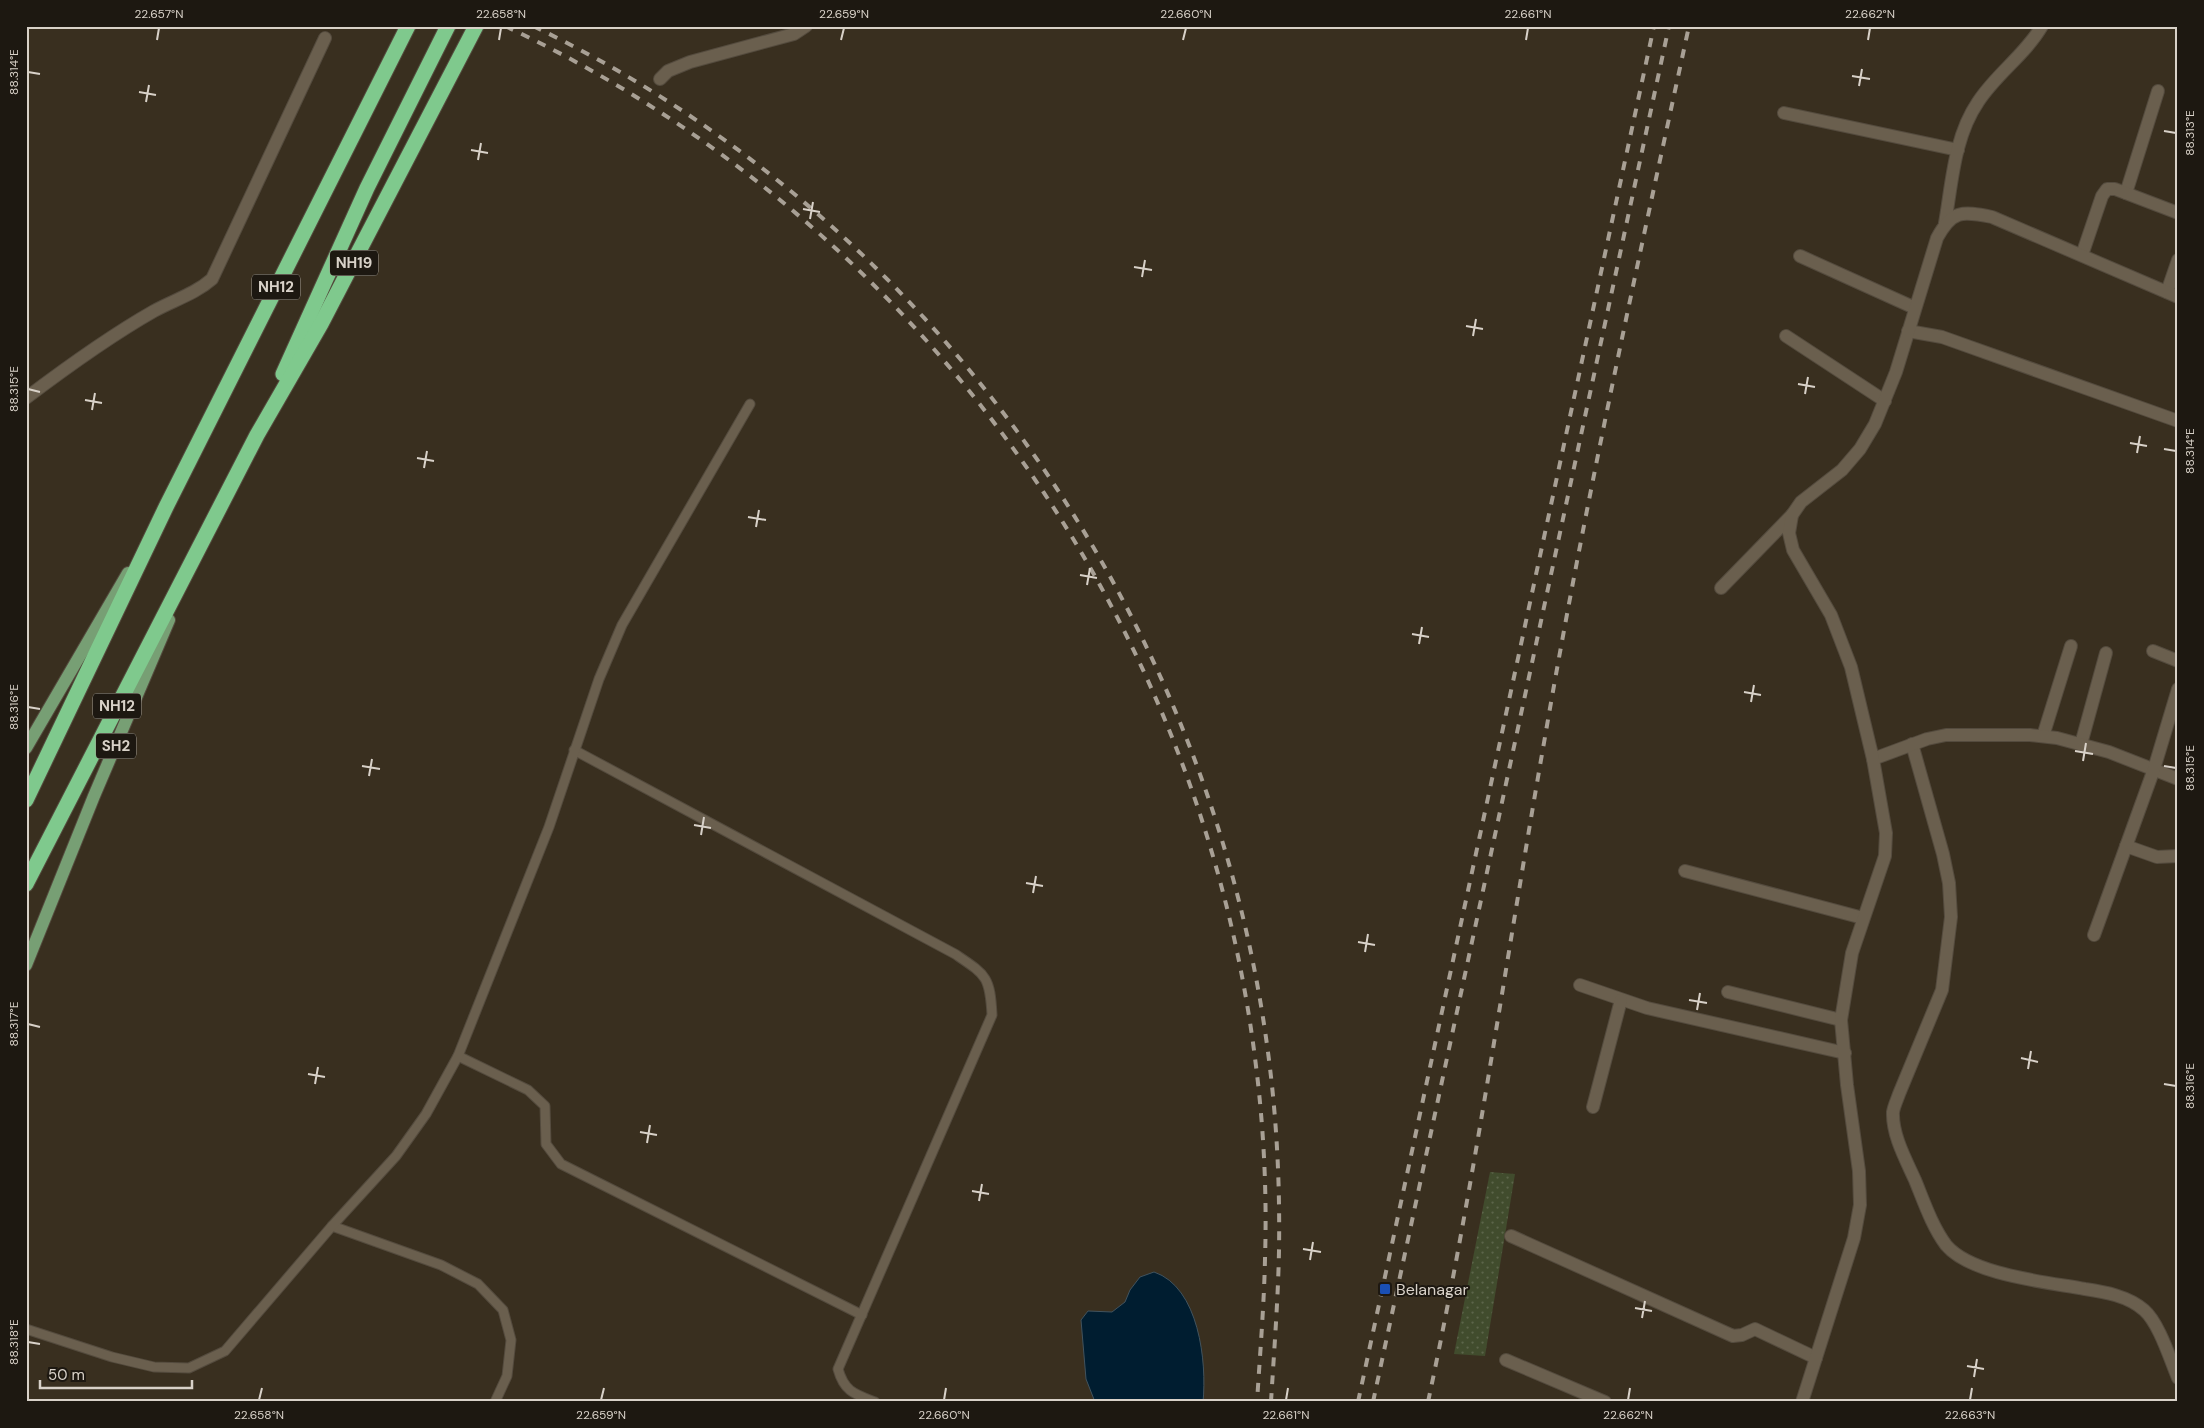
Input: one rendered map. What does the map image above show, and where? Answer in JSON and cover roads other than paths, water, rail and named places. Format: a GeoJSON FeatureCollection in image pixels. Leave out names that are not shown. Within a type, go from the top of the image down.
{"type":"FeatureCollection","features":[{"type":"Feature","properties":{"kind":"highway","name":"NH12"},"geometry":{"type":"LineString","coordinates":[[26,800],[166,507],[408,26]]}},
{"type":"Feature","properties":{"kind":"highway","name":"NH12"},"geometry":{"type":"LineString","coordinates":[[26,884],[256,435],[311,309],[421,78],[448,26]]}},
{"type":"Feature","properties":{"kind":"highway","name":"NH19"},"geometry":{"type":"LineString","coordinates":[[256,435],[321,324],[476,26]]}},
{"type":"Feature","properties":{"kind":"main road"},"geometry":{"type":"LineString","coordinates":[[26,748],[166,507]]}},
{"type":"Feature","properties":{"kind":"main road","name":"SH2"},"geometry":{"type":"LineString","coordinates":[[26,965],[94,796],[208,528]]}},
{"type":"Feature","properties":{"kind":"street"},"geometry":{"type":"LineString","coordinates":[[660,79],[668,71],[690,62],[794,34],[806,26]]}},
{"type":"Feature","properties":{"kind":"street"},"geometry":{"type":"LineString","coordinates":[[1721,588],[1792,515],[1801,502],[1842,470],[1860,449],[1885,401],[1914,332],[1915,308],[1937,238],[1945,223],[1958,150],[1968,121],[1977,103],[2042,26]]}},
{"type":"Feature","properties":{"kind":"street"},"geometry":{"type":"LineString","coordinates":[[26,398],[155,311],[200,289],[212,279],[325,38]]}},
{"type":"Feature","properties":{"kind":"street"},"geometry":{"type":"LineString","coordinates":[[2126,193],[2158,92]]}},
{"type":"Feature","properties":{"kind":"street"},"geometry":{"type":"LineString","coordinates":[[1784,113],[1958,150]]}},
{"type":"Feature","properties":{"kind":"street"},"geometry":{"type":"LineString","coordinates":[[2082,256],[2102,196],[2107,189],[2115,189],[2178,213]]}},
{"type":"Feature","properties":{"kind":"street"},"geometry":{"type":"LineString","coordinates":[[1945,223],[1956,215],[1975,214],[1992,217],[2172,294],[2178,260]]}},
{"type":"Feature","properties":{"kind":"street"},"geometry":{"type":"LineString","coordinates":[[1800,256],[1915,308]]}},
{"type":"Feature","properties":{"kind":"street"},"geometry":{"type":"LineString","coordinates":[[1914,332],[1942,336],[2178,421]]}},
{"type":"Feature","properties":{"kind":"street"},"geometry":{"type":"LineString","coordinates":[[1786,336],[1885,401]]}},
{"type":"Feature","properties":{"kind":"street"},"geometry":{"type":"LineString","coordinates":[[1792,515],[1788,533],[1793,550],[1831,615],[1851,668],[1877,758],[1886,833],[1885,856],[1852,953],[1841,1020],[1847,1085],[1859,1172],[1860,1205],[1854,1238],[1802,1402]]}},
{"type":"Feature","properties":{"kind":"street"},"geometry":{"type":"LineString","coordinates":[[2043,736],[2071,646]]}},
{"type":"Feature","properties":{"kind":"street"},"geometry":{"type":"LineString","coordinates":[[2153,651],[2178,661]]}},
{"type":"Feature","properties":{"kind":"street"},"geometry":{"type":"LineString","coordinates":[[2081,744],[2106,652]]}},
{"type":"Feature","properties":{"kind":"street"},"geometry":{"type":"LineString","coordinates":[[2094,935],[2154,769],[2178,689]]}},
{"type":"Feature","properties":{"kind":"street"},"geometry":{"type":"LineString","coordinates":[[1877,758],[1912,744],[1946,736],[2012,734],[2043,736],[2109,752],[2178,779]]}},
{"type":"Feature","properties":{"kind":"street"},"geometry":{"type":"LineString","coordinates":[[1912,744],[1943,854],[1949,883],[1951,917],[1942,990],[1893,1112],[1895,1127],[1904,1155],[1936,1230],[1948,1247],[1963,1258],[2000,1273],[2106,1292],[2129,1300],[2145,1311],[2154,1323],[2177,1372]]}},
{"type":"Feature","properties":{"kind":"street"},"geometry":{"type":"LineString","coordinates":[[2126,846],[2157,857],[2178,856]]}},
{"type":"Feature","properties":{"kind":"street"},"geometry":{"type":"LineString","coordinates":[[1685,871],[1863,918]]}},
{"type":"Feature","properties":{"kind":"street"},"geometry":{"type":"LineString","coordinates":[[1580,985],[1621,1000],[1682,1017],[1845,1053]]}},
{"type":"Feature","properties":{"kind":"street"},"geometry":{"type":"LineString","coordinates":[[1728,992],[1841,1020]]}},
{"type":"Feature","properties":{"kind":"street"},"geometry":{"type":"LineString","coordinates":[[1593,1107],[1621,1000]]}},
{"type":"Feature","properties":{"kind":"street"},"geometry":{"type":"LineString","coordinates":[[1511,1236],[1733,1336],[1742,1335],[1755,1329],[1816,1358]]}},
{"type":"Feature","properties":{"kind":"street"},"geometry":{"type":"LineString","coordinates":[[1506,1360],[1605,1402]]}},
{"type":"Feature","properties":{"kind":"lane"},"geometry":{"type":"LineString","coordinates":[[26,1329],[112,1357],[154,1367],[189,1368],[225,1351],[332,1226],[396,1156],[426,1114],[458,1056],[549,827],[599,679],[622,625],[750,404]]}},
{"type":"Feature","properties":{"kind":"lane"},"geometry":{"type":"LineString","coordinates":[[574,750],[955,954],[983,973],[991,993],[992,1015],[838,1369],[842,1383],[855,1394],[874,1402]]}},
{"type":"Feature","properties":{"kind":"lane"},"geometry":{"type":"LineString","coordinates":[[458,1056],[528,1090],[545,1106],[546,1144],[561,1164],[862,1315]]}},
{"type":"Feature","properties":{"kind":"lane"},"geometry":{"type":"LineString","coordinates":[[332,1226],[441,1265],[478,1284],[503,1310],[511,1340],[507,1376],[495,1402]]}},
{"type":"Feature","properties":{"kind":"water"},"geometry":{"type":"Polygon","coordinates":[[[1154,1272],[1169,1280],[1181,1293],[1190,1309],[1201,1347],[1204,1386],[1203,1402],[1095,1402],[1086,1379],[1081,1320],[1088,1311],[1112,1312],[1125,1302],[1130,1290],[1140,1277],[1154,1272]]]}},
{"type":"Feature","properties":{"kind":"railway"},"geometry":{"type":"LineString","coordinates":[[505,26],[653,107],[788,206],[909,321],[1014,450],[1103,590],[1174,741],[1225,900],[1256,1066],[1263,1138],[1266,1235],[1257,1402]]}},
{"type":"Feature","properties":{"kind":"railway"},"geometry":{"type":"LineString","coordinates":[[533,26],[678,108],[809,207],[928,322],[1031,450],[1118,591],[1187,740],[1238,897],[1269,1060],[1276,1131],[1279,1227],[1278,1289],[1271,1402]]}},
{"type":"Feature","properties":{"kind":"railway"},"geometry":{"type":"LineString","coordinates":[[1358,1402],[1654,26]]}},
{"type":"Feature","properties":{"kind":"railway"},"geometry":{"type":"LineString","coordinates":[[1373,1402],[1669,26]]}},
{"type":"Feature","properties":{"kind":"railway"},"geometry":{"type":"LineString","coordinates":[[1428,1402],[1461,1236],[1531,820],[1578,558],[1613,380],[1689,26]]}},
{"type":"Feature","properties":{"kind":"place","name":"Belanagar"},"geometry":{"type":"Point","coordinates":[1385,1289]}}]}
